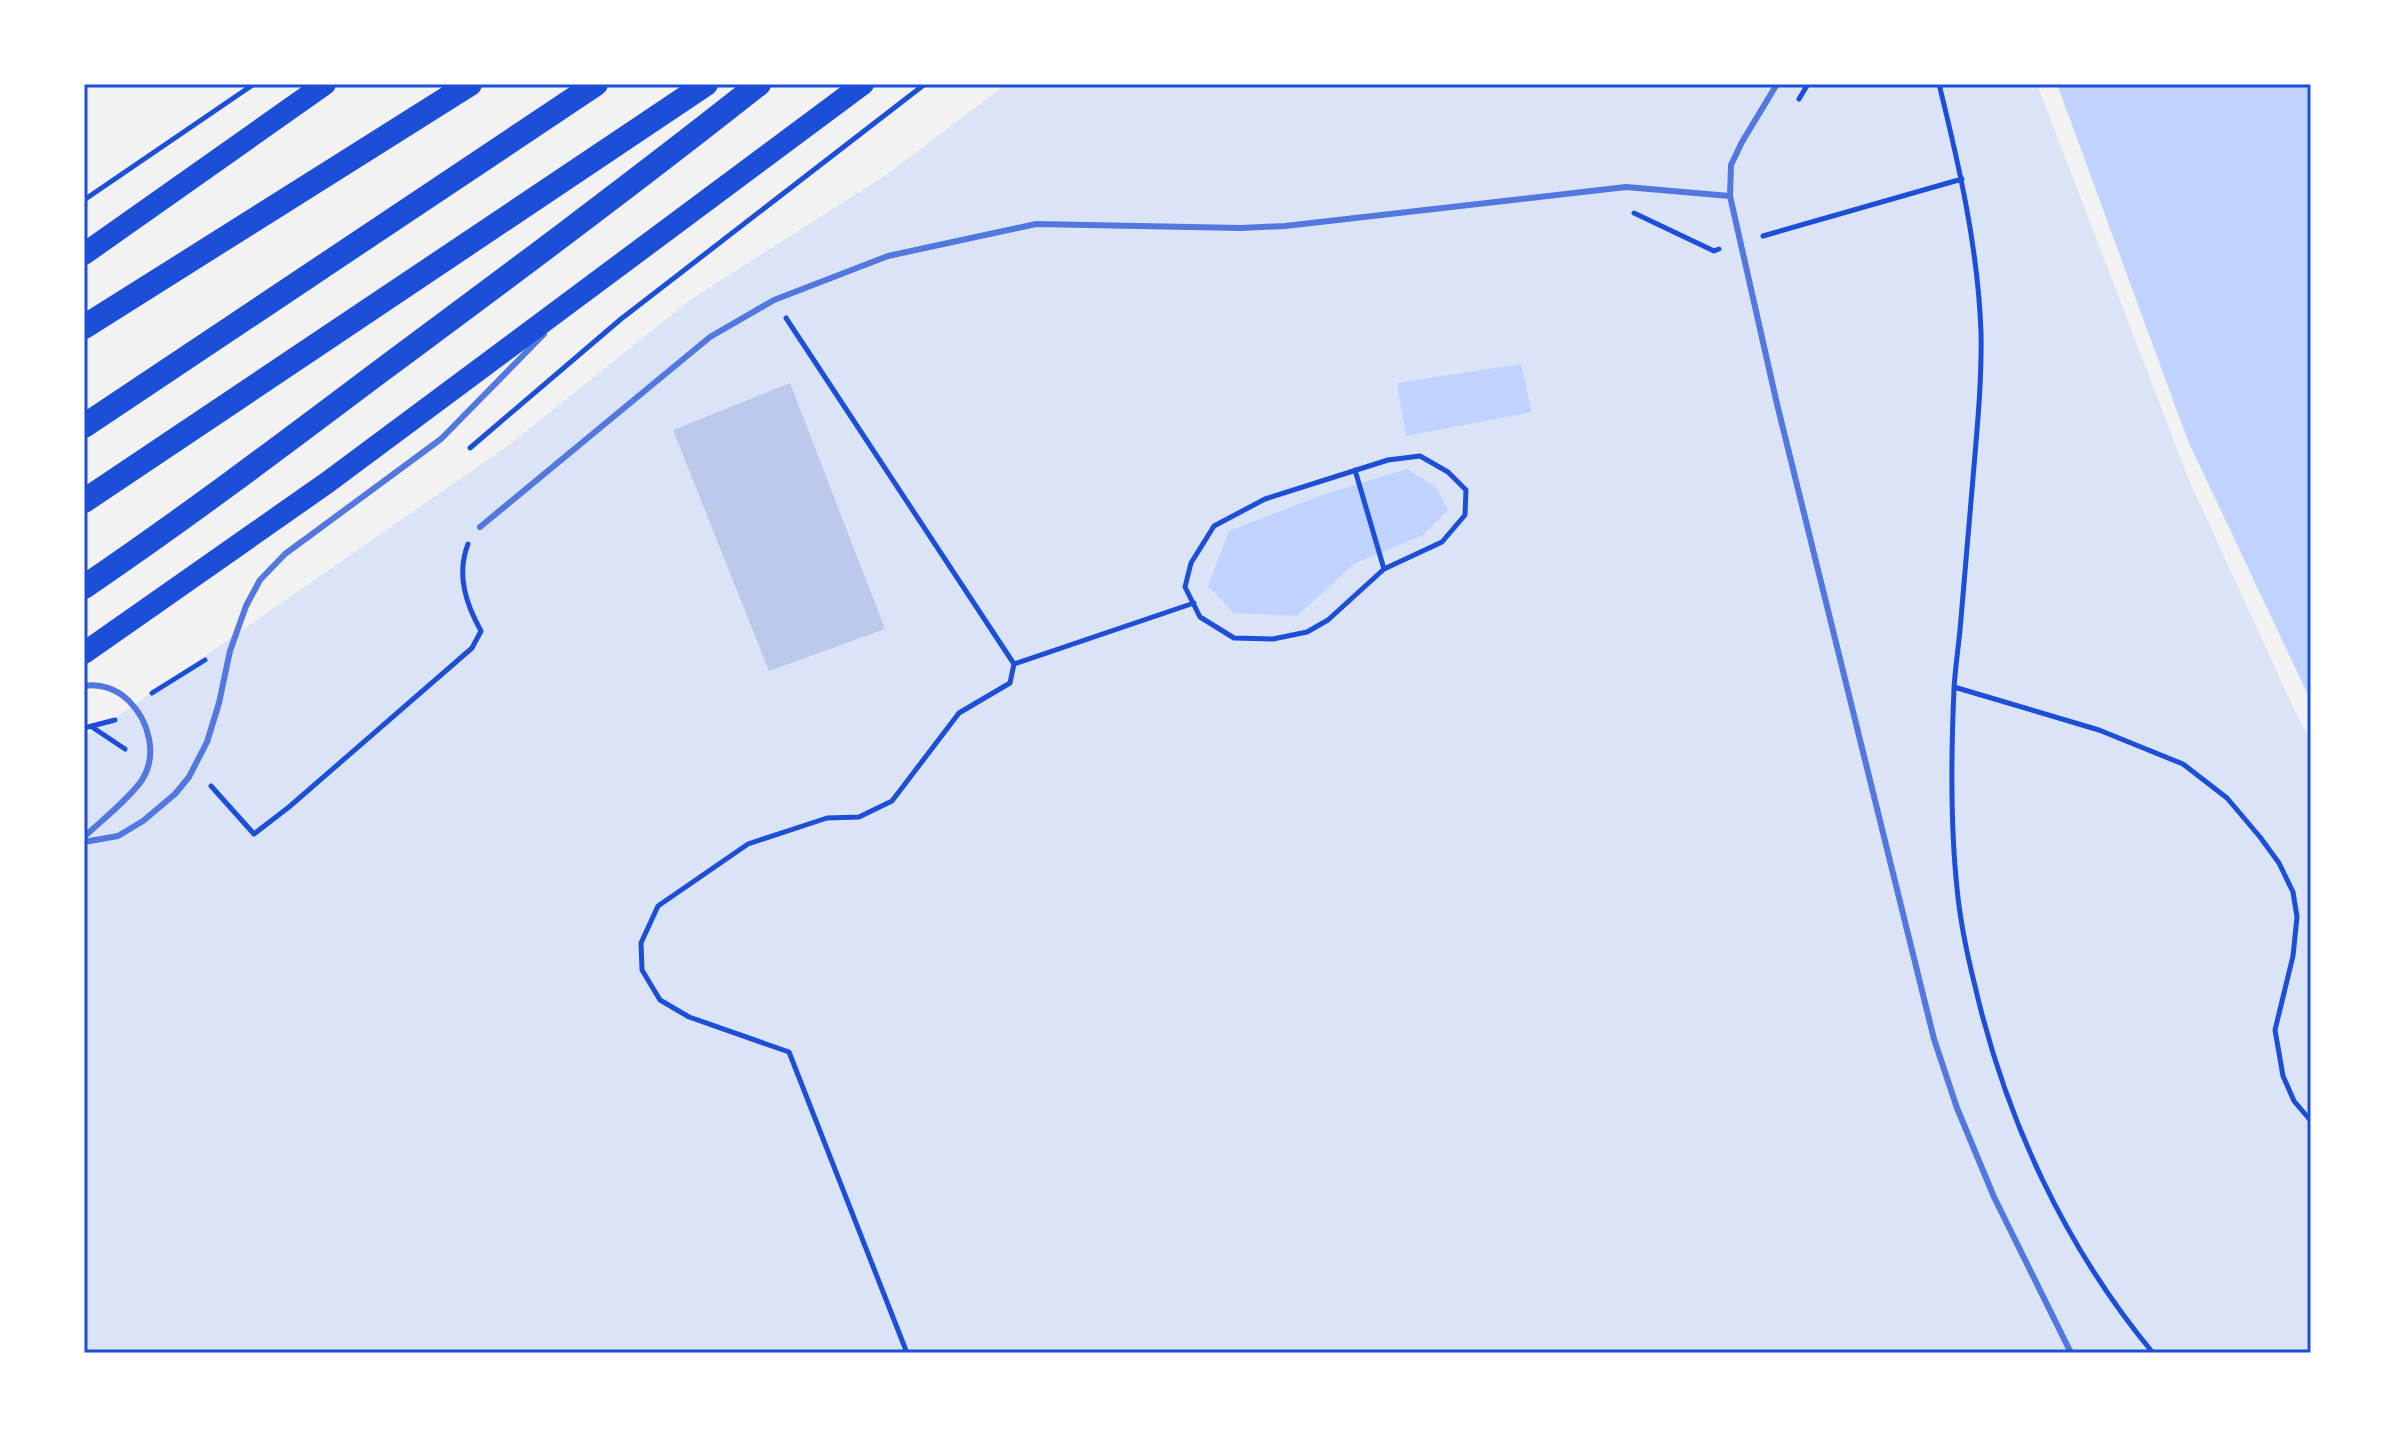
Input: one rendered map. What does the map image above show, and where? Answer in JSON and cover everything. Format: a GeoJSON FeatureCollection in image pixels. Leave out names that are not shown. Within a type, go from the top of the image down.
{"type":"FeatureCollection","features":[{"type":"Feature","properties":{"kind":"highway"},"geometry":{"type":"LineString","coordinates":[[84,254],[325,84]]}},
{"type":"Feature","properties":{"kind":"highway"},"geometry":{"type":"LineString","coordinates":[[84,327],[470,84]]}},
{"type":"Feature","properties":{"kind":"highway"},"geometry":{"type":"LineString","coordinates":[[84,426],[596,84]]}},
{"type":"Feature","properties":{"kind":"highway"},"geometry":{"type":"LineString","coordinates":[[84,501],[706,84]]}},
{"type":"Feature","properties":{"kind":"highway"},"geometry":{"type":"LineString","coordinates":[[84,587],[157,537],[644,175],[759,84]]}},
{"type":"Feature","properties":{"kind":"highway"},"geometry":{"type":"LineString","coordinates":[[84,653],[328,482],[863,84]]}},
{"type":"Feature","properties":{"kind":"lane"},"geometry":{"type":"LineString","coordinates":[[1777,84],[1731,165],[1730,196],[1777,404],[1934,1039],[1957,1108],[1994,1197],[2071,1353]]}},
{"type":"Feature","properties":{"kind":"lane"},"geometry":{"type":"LineString","coordinates":[[480,527],[710,337],[774,300],[888,256],[1036,224],[1285,226],[1626,187],[1730,196]]}},
{"type":"Feature","properties":{"kind":"lane"},"geometry":{"type":"LineString","coordinates":[[84,840],[118,836],[143,821],[175,794],[189,777],[207,742],[230,651],[246,606],[260,580],[285,554],[441,439],[591,286]]}},
{"type":"Feature","properties":{"kind":"lane"},"geometry":{"type":"LineString","coordinates":[[84,686],[95,684],[120,693],[134,706],[145,720],[150,762],[141,781],[84,840]]}},
{"type":"Feature","properties":{"kind":"path"},"geometry":{"type":"LineString","coordinates":[[84,200],[254,84]]}},
{"type":"Feature","properties":{"kind":"path"},"geometry":{"type":"LineString","coordinates":[[464,453],[621,319],[925,84]]}},
{"type":"Feature","properties":{"kind":"path"},"geometry":{"type":"LineString","coordinates":[[1939,84],[1962,179],[1981,332],[1980,397],[1954,687],[1951,785],[1957,890],[1965,947],[1994,1059],[2013,1116],[2039,1175],[2122,1316],[2153,1353]]}},
{"type":"Feature","properties":{"kind":"path"},"geometry":{"type":"LineString","coordinates":[[774,300],[1014,664],[1010,683],[959,713],[892,801],[859,817],[827,818],[748,844],[658,906],[641,943],[642,970],[660,1000],[689,1017],[789,1052],[907,1353]]}},
{"type":"Feature","properties":{"kind":"path"},"geometry":{"type":"LineString","coordinates":[[1420,456],[1448,472],[1466,490],[1465,515],[1442,542],[1384,569],[1328,620],[1307,632],[1273,639],[1234,638],[1200,617],[1185,587],[1191,563],[1214,526],[1265,499],[1388,460],[1420,456]]}},
{"type":"Feature","properties":{"kind":"path"},"geometry":{"type":"LineString","coordinates":[[1355,470],[1384,569]]}},
{"type":"Feature","properties":{"kind":"path"},"geometry":{"type":"LineString","coordinates":[[211,785],[254,834],[472,648],[481,631],[464,594],[462,578],[466,547],[480,527]]}},
{"type":"Feature","properties":{"kind":"path"},"geometry":{"type":"LineString","coordinates":[[1014,664],[1194,603]]}},
{"type":"Feature","properties":{"kind":"path"},"geometry":{"type":"LineString","coordinates":[[150,694],[206,660]]}},
{"type":"Feature","properties":{"kind":"path"},"geometry":{"type":"LineString","coordinates":[[1954,687],[2099,730],[2183,764],[2227,798],[2260,837],[2279,863],[2293,892],[2297,917],[2293,956],[2275,1030],[2283,1076],[2294,1101],[2311,1121]]}},
{"type":"Feature","properties":{"kind":"path"},"geometry":{"type":"LineString","coordinates":[[84,728],[116,719]]}},
{"type":"Feature","properties":{"kind":"path"},"geometry":{"type":"LineString","coordinates":[[92,727],[133,754]]}},
{"type":"Feature","properties":{"kind":"shaded area"},"geometry":{"type":"Polygon","coordinates":[[[1006,84],[2037,84],[2189,480],[2299,720],[2311,739],[2311,1353],[84,1353],[84,737],[509,445],[690,300],[889,173],[1006,84]]]}},
{"type":"Feature","properties":{"kind":"water"},"geometry":{"type":"Polygon","coordinates":[[[2057,84],[2311,84],[2311,701],[2188,441],[2057,84]]]}},
{"type":"Feature","properties":{"kind":"water"},"geometry":{"type":"Polygon","coordinates":[[[1521,364],[1532,412],[1406,436],[1397,383],[1521,364]]]}},
{"type":"Feature","properties":{"kind":"water"},"geometry":{"type":"Polygon","coordinates":[[[1407,469],[1436,487],[1448,510],[1423,535],[1354,564],[1297,616],[1234,613],[1208,586],[1229,531],[1322,495],[1407,469]]]}},
{"type":"Feature","properties":{"kind":"building"},"geometry":{"type":"Polygon","coordinates":[[[790,383],[885,629],[769,671],[673,430],[790,383]]]}}]}
